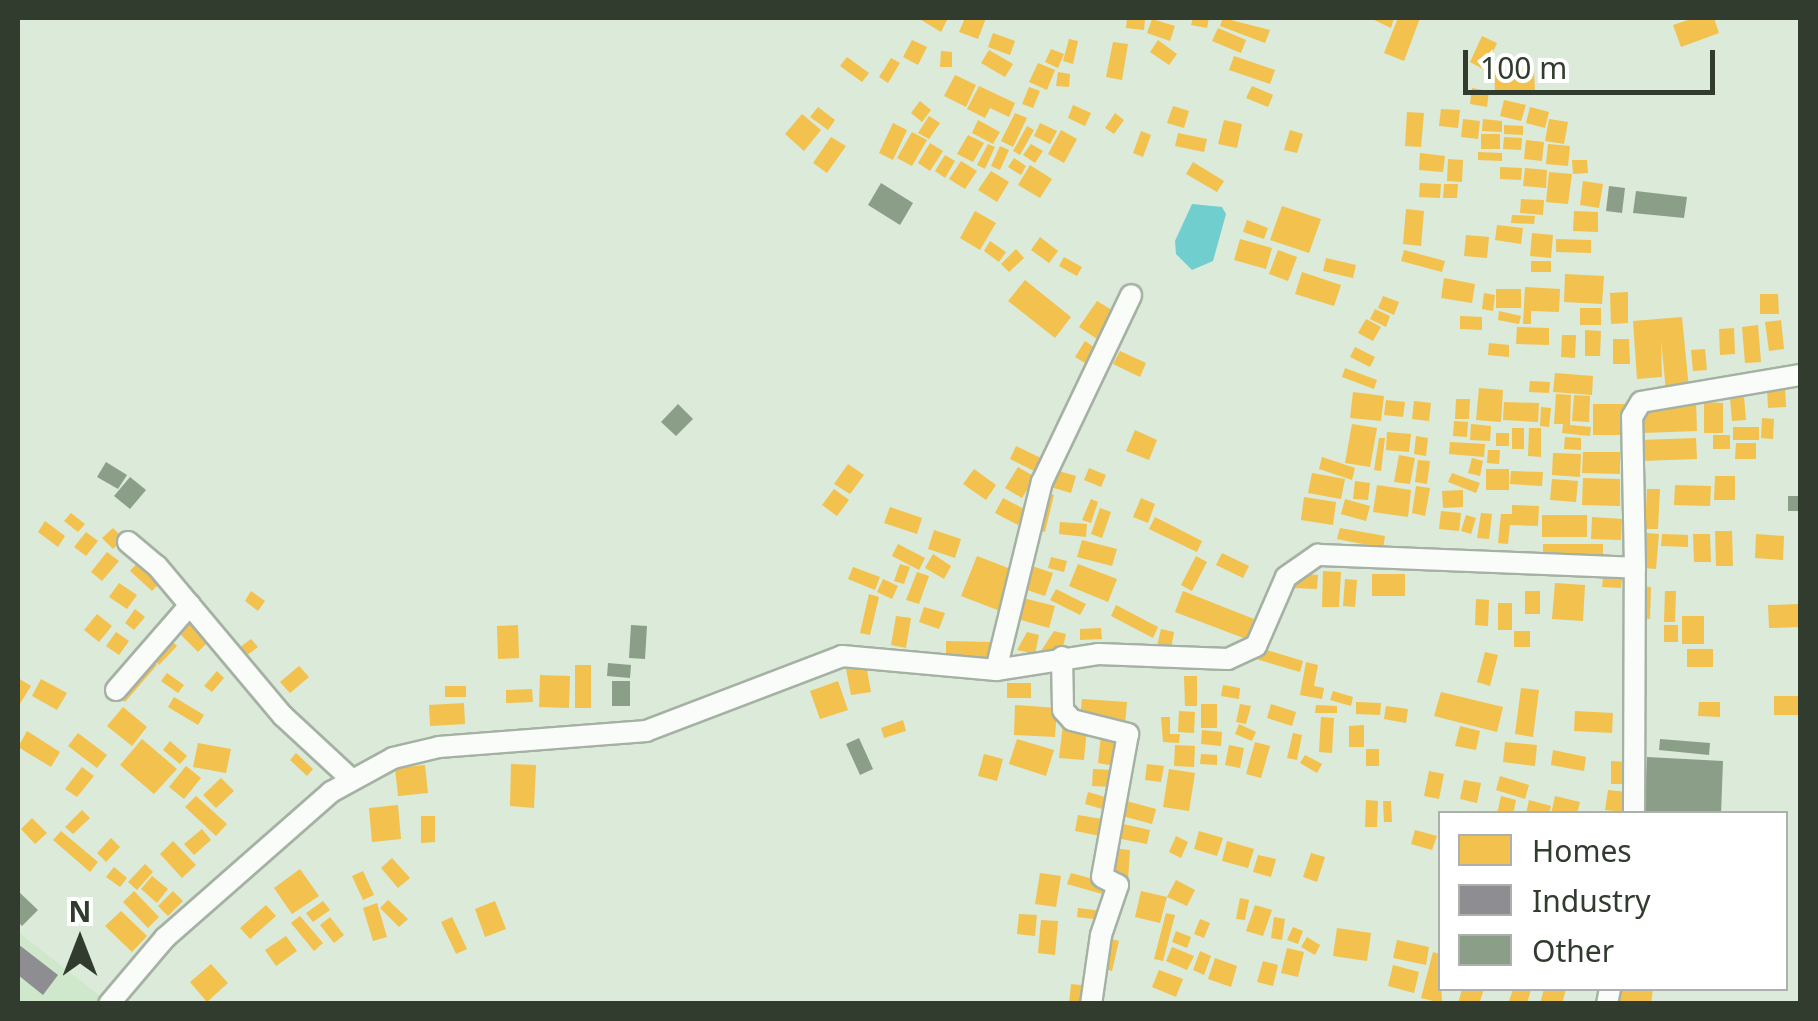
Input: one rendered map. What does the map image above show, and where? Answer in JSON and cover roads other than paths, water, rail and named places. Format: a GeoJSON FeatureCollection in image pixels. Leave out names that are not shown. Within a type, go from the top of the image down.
{"type":"FeatureCollection","features":[{"type":"Feature","properties":{"kind":"street"},"geometry":{"type":"LineString","coordinates":[[996,670],[1042,482],[1131,295]]}},
{"type":"Feature","properties":{"kind":"street"},"geometry":{"type":"LineString","coordinates":[[1634,811],[1632,416],[1641,402],[1800,375]]}},
{"type":"Feature","properties":{"kind":"street"},"geometry":{"type":"LineString","coordinates":[[128,542],[190,605],[283,716],[351,779]]}},
{"type":"Feature","properties":{"kind":"street"},"geometry":{"type":"LineString","coordinates":[[109,1004],[164,938],[351,779],[439,747],[646,731],[842,656],[996,670],[1062,657],[1228,659],[1256,646],[1286,576],[1318,555],[1634,568]]}},
{"type":"Feature","properties":{"kind":"street"},"geometry":{"type":"LineString","coordinates":[[116,690],[190,605]]}},
{"type":"Feature","properties":{"kind":"street"},"geometry":{"type":"LineString","coordinates":[[1062,657],[1063,710],[1072,720],[1128,734],[1102,876],[1118,886],[1094,966],[1091,1004]]}},
{"type":"Feature","properties":{"kind":"water"},"geometry":{"type":"Polygon","coordinates":[[[1192,204],[1222,207],[1226,214],[1213,261],[1192,270],[1176,254],[1175,241],[1192,204]]]}}]}
